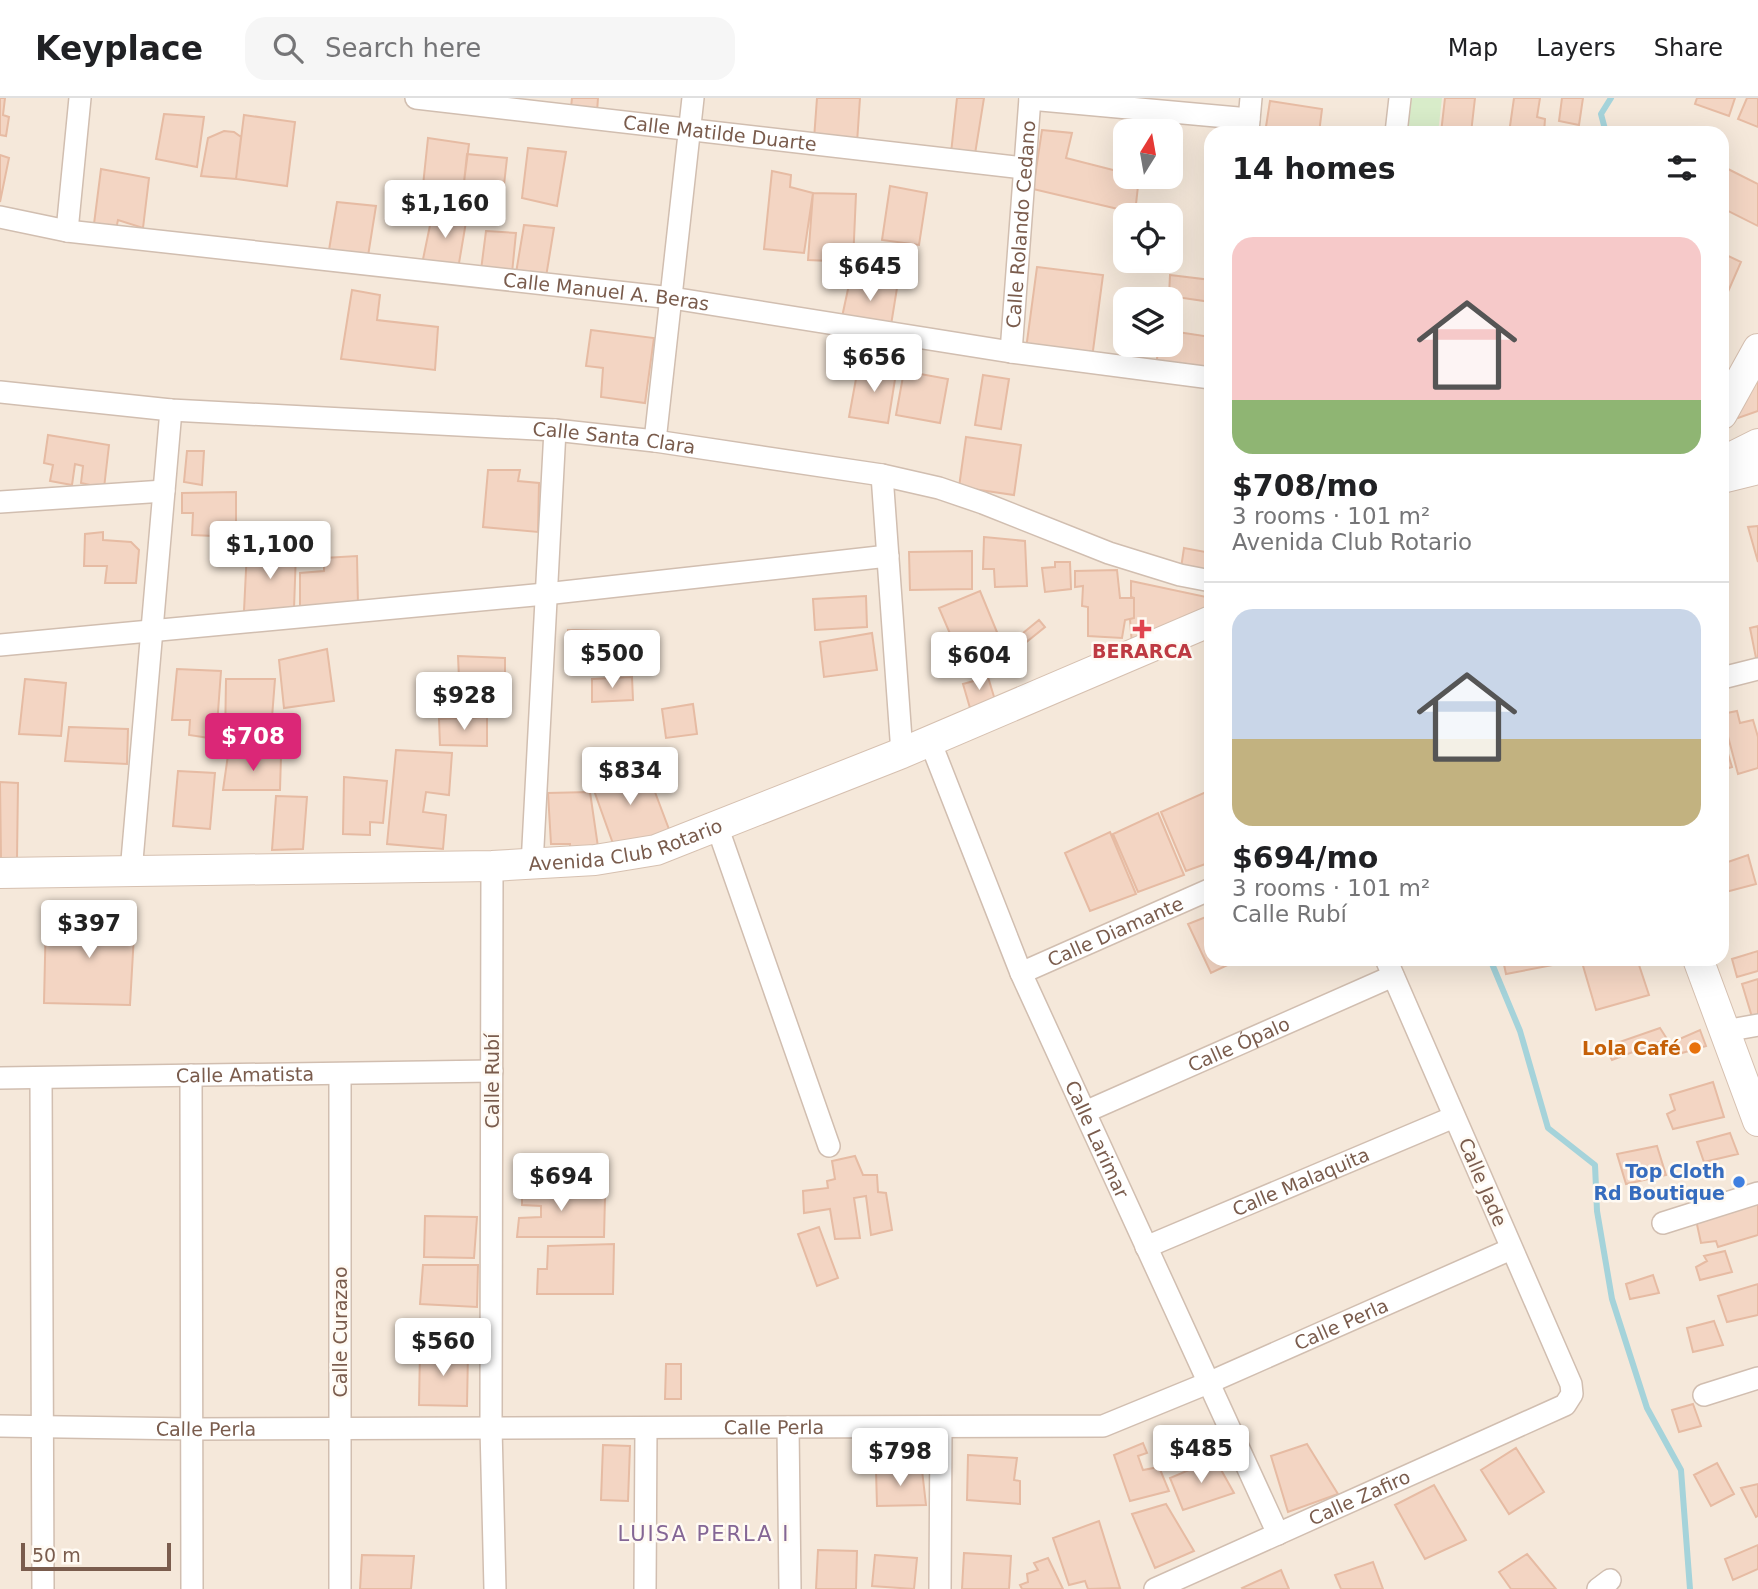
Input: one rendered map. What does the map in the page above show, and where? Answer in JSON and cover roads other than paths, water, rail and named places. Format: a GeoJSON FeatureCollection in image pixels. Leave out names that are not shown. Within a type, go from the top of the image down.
{"type":"FeatureCollection","features":[{"type":"Feature","properties":{"kind":"main road"},"geometry":{"type":"LineString","coordinates":[[1729,401],[1758,349]]}},
{"type":"Feature","properties":{"kind":"main road"},"geometry":{"type":"LineString","coordinates":[[1729,458],[1758,444]]}},
{"type":"Feature","properties":{"kind":"main road"},"geometry":{"type":"LineString","coordinates":[[1729,476],[1758,469]]}},
{"type":"Feature","properties":{"kind":"main road","name":"Avenida Club Rotario"},"geometry":{"type":"LineString","coordinates":[[0,873],[532,865],[595,860],[656,850],[902,753],[1204,624]]}},
{"type":"Feature","properties":{"kind":"main road"},"geometry":{"type":"LineString","coordinates":[[1701,966],[1758,1121]]}},
{"type":"Feature","properties":{"kind":"street"},"geometry":{"type":"LineString","coordinates":[[67,231],[80,98]]}},
{"type":"Feature","properties":{"kind":"street","name":"Calle Matilde Duarte"},"geometry":{"type":"LineString","coordinates":[[416,98],[1024,168]]}},
{"type":"Feature","properties":{"kind":"street"},"geometry":{"type":"LineString","coordinates":[[655,441],[693,98]]}},
{"type":"Feature","properties":{"kind":"street"},"geometry":{"type":"LineString","coordinates":[[1030,98],[1250,117]]}},
{"type":"Feature","properties":{"kind":"street","name":"Calle Rolando Cedano"},"geometry":{"type":"LineString","coordinates":[[1011,352],[1030,98]]}},
{"type":"Feature","properties":{"kind":"street"},"geometry":{"type":"LineString","coordinates":[[1397,126],[1400,98]]}},
{"type":"Feature","properties":{"kind":"street","name":"Calle Manuel A. Beras"},"geometry":{"type":"LineString","coordinates":[[0,217],[67,231],[672,298],[1011,352],[1204,377]]}},
{"type":"Feature","properties":{"kind":"street","name":"Calle Santa Clara"},"geometry":{"type":"LineString","coordinates":[[0,392],[171,410],[555,430],[655,441],[881,475],[939,488],[1109,552],[1180,575],[1204,580]]}},
{"type":"Feature","properties":{"kind":"street"},"geometry":{"type":"LineString","coordinates":[[131,872],[171,410]]}},
{"type":"Feature","properties":{"kind":"street"},"geometry":{"type":"LineString","coordinates":[[532,865],[555,430]]}},
{"type":"Feature","properties":{"kind":"street"},"geometry":{"type":"LineString","coordinates":[[881,475],[902,753]]}},
{"type":"Feature","properties":{"kind":"street"},"geometry":{"type":"LineString","coordinates":[[0,502],[164,491]]}},
{"type":"Feature","properties":{"kind":"street"},"geometry":{"type":"LineString","coordinates":[[0,645],[545,594],[888,556]]}},
{"type":"Feature","properties":{"kind":"street"},"geometry":{"type":"LineString","coordinates":[[1729,676],[1758,669]]}},
{"type":"Feature","properties":{"kind":"street","name":"Calle Larimar"},"geometry":{"type":"LineString","coordinates":[[930,741],[1021,973],[1278,1534]]}},
{"type":"Feature","properties":{"kind":"street"},"geometry":{"type":"LineString","coordinates":[[717,826],[829,1146]]}},
{"type":"Feature","properties":{"kind":"street","name":"Calle Rubí"},"geometry":{"type":"LineString","coordinates":[[492,866],[491,1428],[495,1589]]}},
{"type":"Feature","properties":{"kind":"street","name":"Calle Diamante"},"geometry":{"type":"LineString","coordinates":[[1021,973],[1204,892]]}},
{"type":"Feature","properties":{"kind":"street","name":"Calle Ópalo"},"geometry":{"type":"LineString","coordinates":[[1085,1112],[1389,967]]}},
{"type":"Feature","properties":{"kind":"street","name":"Calle Jade"},"geometry":{"type":"LineString","coordinates":[[1389,967],[1571,1384],[1572,1394],[1565,1405]]}},
{"type":"Feature","properties":{"kind":"street"},"geometry":{"type":"LineString","coordinates":[[1724,1031],[1758,1025]]}},
{"type":"Feature","properties":{"kind":"street","name":"Calle Amatista"},"geometry":{"type":"LineString","coordinates":[[0,1078],[492,1071]]}},
{"type":"Feature","properties":{"kind":"street","name":"Calle Curazao"},"geometry":{"type":"LineString","coordinates":[[340,1074],[340,1589]]}},
{"type":"Feature","properties":{"kind":"street"},"geometry":{"type":"LineString","coordinates":[[191,1075],[192,1589]]}},
{"type":"Feature","properties":{"kind":"street"},"geometry":{"type":"LineString","coordinates":[[41,1077],[43,1589]]}},
{"type":"Feature","properties":{"kind":"street","name":"Calle Malaquita"},"geometry":{"type":"LineString","coordinates":[[1146,1247],[1454,1116]]}},
{"type":"Feature","properties":{"kind":"street"},"geometry":{"type":"LineString","coordinates":[[1663,1223],[1758,1194]]}},
{"type":"Feature","properties":{"kind":"street","name":"Calle Perla"},"geometry":{"type":"LineString","coordinates":[[0,1426],[192,1429],[1103,1426],[1208,1383],[1511,1249]]}},
{"type":"Feature","properties":{"kind":"street"},"geometry":{"type":"LineString","coordinates":[[1704,1395],[1758,1378]]}},
{"type":"Feature","properties":{"kind":"street","name":"Calle Zafiro"},"geometry":{"type":"LineString","coordinates":[[1155,1589],[1565,1405]]}},
{"type":"Feature","properties":{"kind":"street"},"geometry":{"type":"LineString","coordinates":[[645,1589],[646,1427]]}},
{"type":"Feature","properties":{"kind":"street"},"geometry":{"type":"LineString","coordinates":[[788,1427],[790,1589]]}},
{"type":"Feature","properties":{"kind":"street"},"geometry":{"type":"LineString","coordinates":[[940,1589],[941,1427]]}},
{"type":"Feature","properties":{"kind":"waterway"},"geometry":{"type":"LineString","coordinates":[[1604,126],[1601,114],[1611,98]]}},
{"type":"Feature","properties":{"kind":"waterway"},"geometry":{"type":"LineString","coordinates":[[1493,966],[1520,1031],[1548,1128],[1595,1165],[1597,1211],[1612,1299],[1647,1408],[1681,1470],[1690,1589]]}},
{"type":"Feature","properties":{"kind":"place","name":"BERARCA"},"geometry":{"type":"Point","coordinates":[1142,629]}},
{"type":"Feature","properties":{"kind":"place","name":"Lola Café"},"geometry":{"type":"Point","coordinates":[1695,1048]}},
{"type":"Feature","properties":{"kind":"place","name":"Top Cloth Rd Boutique"},"geometry":{"type":"Point","coordinates":[1739,1182]}},
{"type":"Feature","properties":{"kind":"district","name":"LUISA PERLA I"},"geometry":{"type":"Point","coordinates":[704,1534]}}]}
